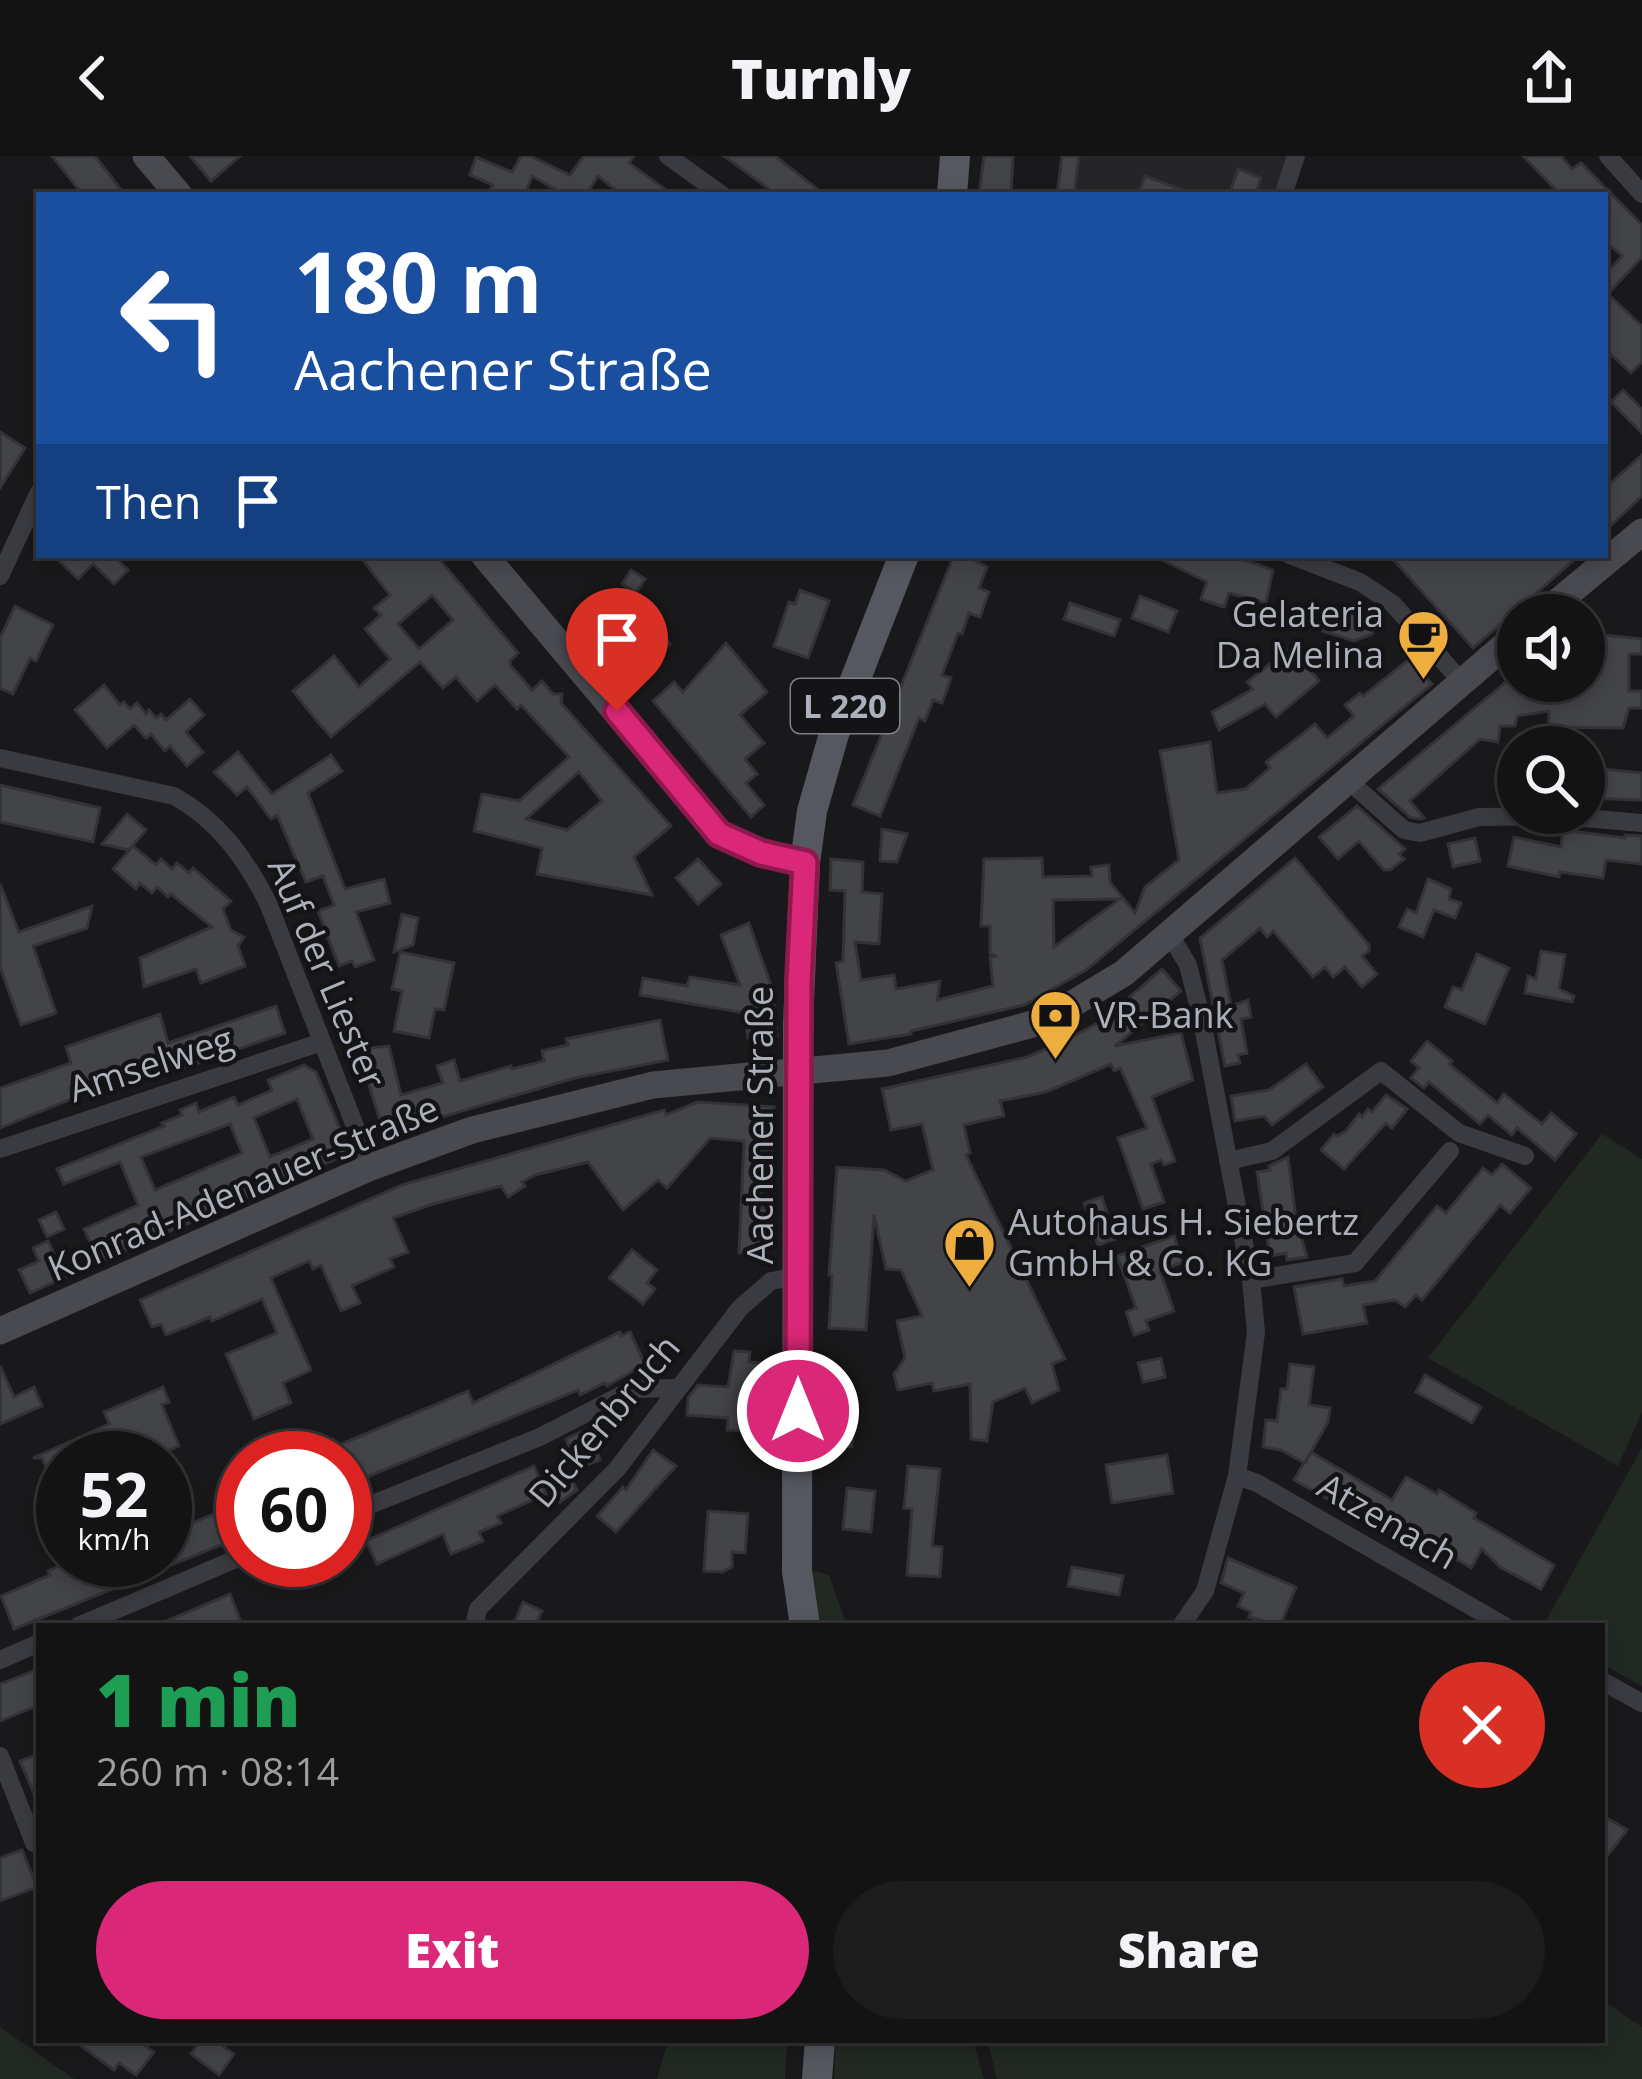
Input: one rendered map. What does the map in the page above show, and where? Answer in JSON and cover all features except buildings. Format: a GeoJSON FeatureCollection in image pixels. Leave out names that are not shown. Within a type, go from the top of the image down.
{"type":"FeatureCollection","features":[{"type":"Feature","properties":{"kind":"main road"},"geometry":{"type":"LineString","coordinates":[[952,192],[955,156]]}},
{"type":"Feature","properties":{"kind":"main road","name":"L 220"},"geometry":{"type":"LineString","coordinates":[[805,863],[812,811],[834,734],[903,558]]}},
{"type":"Feature","properties":{"kind":"main road","name":"Aachener Straße"},"geometry":{"type":"LineString","coordinates":[[805,863],[799,1071],[797,1571],[805,1623]]}},
{"type":"Feature","properties":{"kind":"main road"},"geometry":{"type":"LineString","coordinates":[[817,2079],[820,2043]]}},
{"type":"Feature","properties":{"kind":"street"},"geometry":{"type":"LineString","coordinates":[[146,156],[176,192]]}},
{"type":"Feature","properties":{"kind":"street"},"geometry":{"type":"LineString","coordinates":[[668,156],[718,192]]}},
{"type":"Feature","properties":{"kind":"street"},"geometry":{"type":"LineString","coordinates":[[1283,192],[1296,156]]}},
{"type":"Feature","properties":{"kind":"street"},"geometry":{"type":"LineString","coordinates":[[1608,156],[1642,194]]}},
{"type":"Feature","properties":{"kind":"street"},"geometry":{"type":"LineString","coordinates":[[0,575],[36,498]]}},
{"type":"Feature","properties":{"kind":"street"},"geometry":{"type":"LineString","coordinates":[[1567,594],[1642,532]]}},
{"type":"Feature","properties":{"kind":"street"},"geometry":{"type":"LineString","coordinates":[[487,558],[719,834],[761,853],[805,863]]}},
{"type":"Feature","properties":{"kind":"street"},"geometry":{"type":"LineString","coordinates":[[1298,558],[1360,582],[1394,604],[1461,681]]}},
{"type":"Feature","properties":{"kind":"street","name":"Konrad-Adenauer-Straße"},"geometry":{"type":"LineString","coordinates":[[0,1331],[371,1167],[472,1130],[669,1083],[888,1064],[1044,1021],[1102,988],[1350,782],[1497,651]]}},
{"type":"Feature","properties":{"kind":"street","name":"Auf der Liester"},"geometry":{"type":"LineString","coordinates":[[0,758],[174,796],[198,809],[248,863],[371,1167]]}},
{"type":"Feature","properties":{"kind":"street"},"geometry":{"type":"LineString","coordinates":[[1350,782],[1404,830],[1420,833],[1479,817],[1562,816],[1642,823]]}},
{"type":"Feature","properties":{"kind":"street"},"geometry":{"type":"LineString","coordinates":[[1169,933],[1188,965],[1202,1016],[1251,1280],[1256,1332],[1237,1476],[1205,1591],[1183,1623]]}},
{"type":"Feature","properties":{"kind":"street","name":"Amselweg"},"geometry":{"type":"LineString","coordinates":[[0,1149],[322,1042]]}},
{"type":"Feature","properties":{"kind":"street"},"geometry":{"type":"LineString","coordinates":[[1228,1161],[1272,1150],[1381,1071],[1459,1133],[1526,1156]]}},
{"type":"Feature","properties":{"kind":"street"},"geometry":{"type":"LineString","coordinates":[[1251,1280],[1355,1263],[1450,1151]]}},
{"type":"Feature","properties":{"kind":"street","name":"Dickenbruch"},"geometry":{"type":"LineString","coordinates":[[474,1623],[478,1609],[616,1469],[740,1308],[771,1280],[799,1276]]}},
{"type":"Feature","properties":{"kind":"street"},"geometry":{"type":"LineString","coordinates":[[372,1504],[540,1437],[633,1389],[676,1388]]}},
{"type":"Feature","properties":{"kind":"street","name":"Atzenach"},"geometry":{"type":"LineString","coordinates":[[1237,1476],[1500,1623]]}},
{"type":"Feature","properties":{"kind":"street"},"geometry":{"type":"LineString","coordinates":[[85,1623],[216,1567]]}},
{"type":"Feature","properties":{"kind":"street"},"geometry":{"type":"LineString","coordinates":[[0,1660],[36,1644]]}},
{"type":"Feature","properties":{"kind":"street"},"geometry":{"type":"LineString","coordinates":[[1605,1683],[1642,1703]]}},
{"type":"Feature","properties":{"kind":"street"},"geometry":{"type":"LineString","coordinates":[[0,1756],[36,1843]]}},
{"type":"Feature","properties":{"kind":"shaded area"},"geometry":{"type":"Polygon","coordinates":[[[1080,156],[1289,156],[1277,192],[1075,192],[1080,156]]]}},
{"type":"Feature","properties":{"kind":"shaded area"},"geometry":{"type":"Polygon","coordinates":[[[1602,1134],[1642,1159],[1642,1412],[1618,1466],[1428,1358],[1602,1134]]]}},
{"type":"Feature","properties":{"kind":"shaded area"},"geometry":{"type":"Polygon","coordinates":[[[1642,1448],[1642,1686],[1605,1666],[1605,1623],[1545,1623],[1642,1448]]]}},
{"type":"Feature","properties":{"kind":"shaded area"},"geometry":{"type":"Polygon","coordinates":[[[807,1569],[829,1575],[846,1623],[816,1623],[807,1569]]]}},
{"type":"Feature","properties":{"kind":"shaded area"},"geometry":{"type":"Polygon","coordinates":[[[1605,2002],[1642,2027],[1642,2079],[997,2079],[988,2043],[1400,2043],[1605,2043],[1605,2002]]]}},
{"type":"Feature","properties":{"kind":"shaded area"},"geometry":{"type":"Polygon","coordinates":[[[0,2027],[74,2079],[0,2079],[0,2027]]]}},
{"type":"Feature","properties":{"kind":"shaded area"},"geometry":{"type":"Polygon","coordinates":[[[667,2043],[787,2043],[785,2079],[657,2079],[667,2043]]]}},
{"type":"Feature","properties":{"kind":"shaded area"},"geometry":{"type":"Polygon","coordinates":[[[836,2043],[974,2043],[984,2079],[834,2079],[836,2043]]]}},
{"type":"Feature","properties":{"kind":"place","name":"Gelateria Da Melina"},"geometry":{"type":"Point","coordinates":[1423,681]}},
{"type":"Feature","properties":{"kind":"place","name":"VR-Bank"},"geometry":{"type":"Point","coordinates":[1055,1061]}},
{"type":"Feature","properties":{"kind":"place","name":"Autohaus H. Siebertz GmbH & Co. KG"},"geometry":{"type":"Point","coordinates":[969,1289]}},
{"type":"Feature","properties":{"kind":"route"},"geometry":{"type":"LineString","coordinates":[[617,711],[719,834],[734,844],[805,863],[799,982],[798,1411]]}}]}
